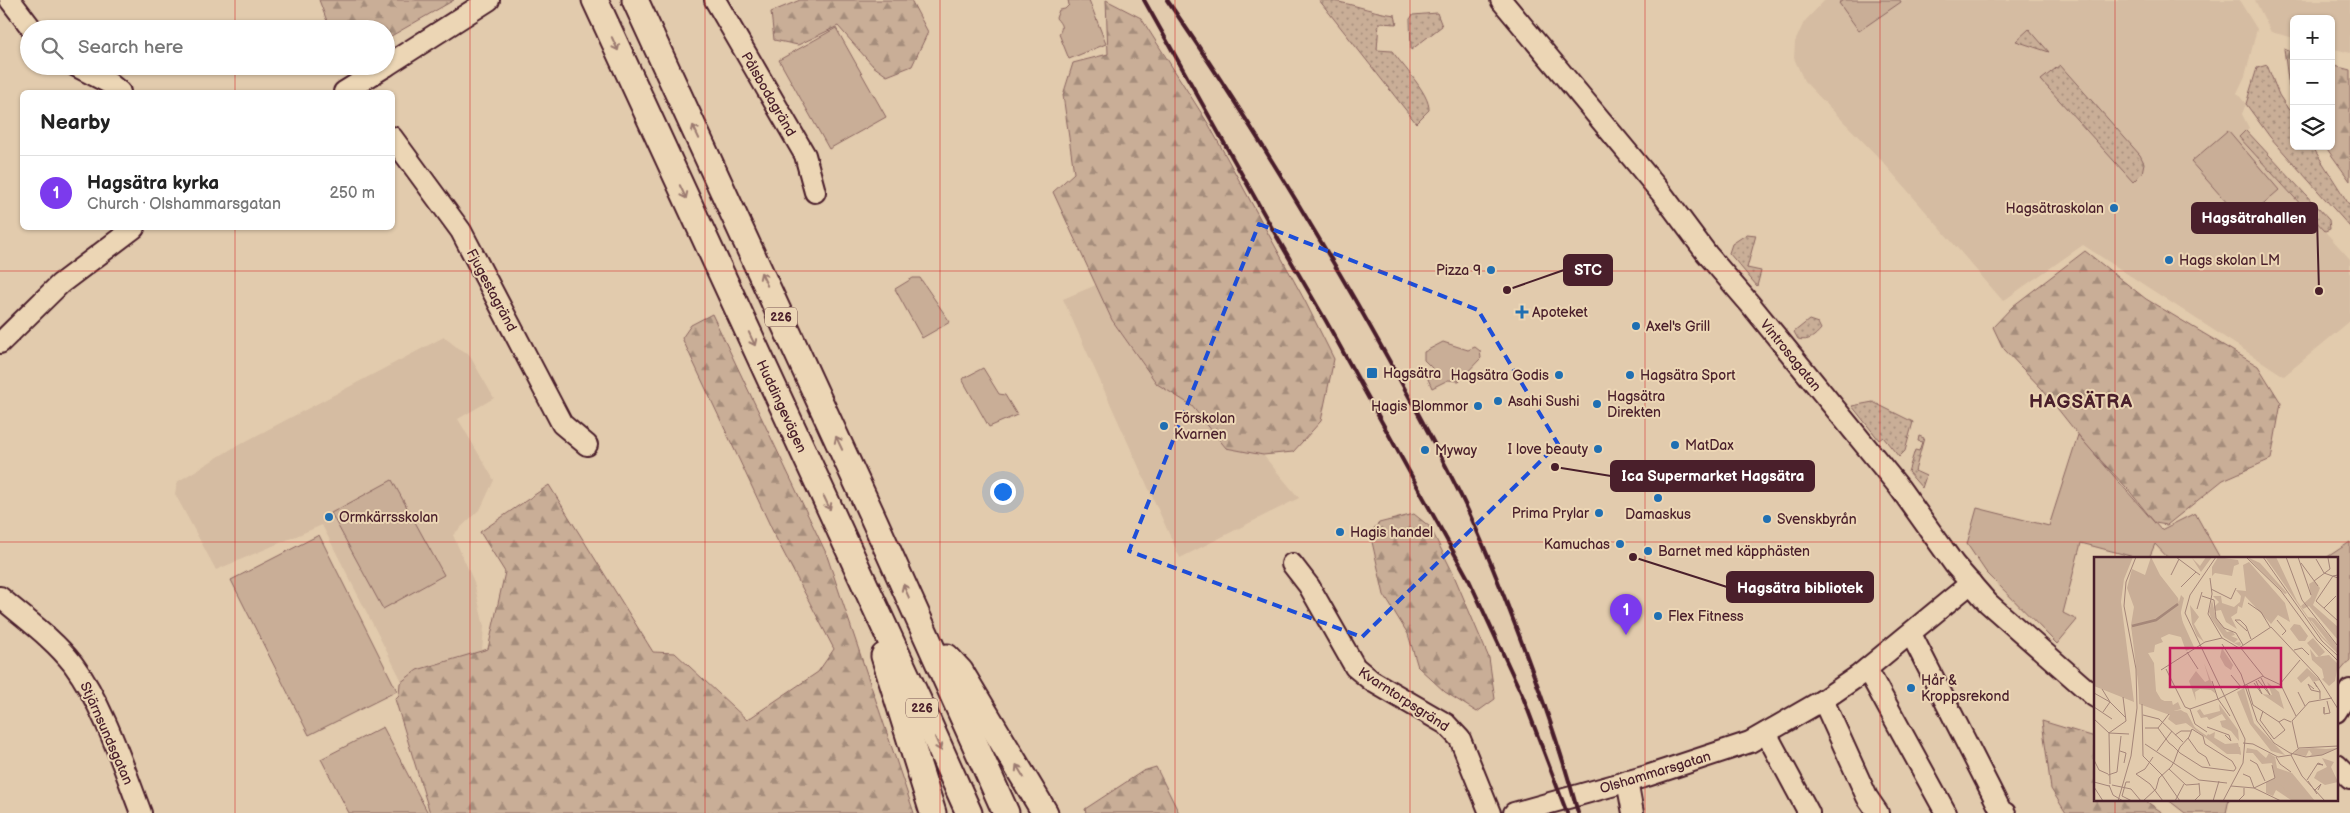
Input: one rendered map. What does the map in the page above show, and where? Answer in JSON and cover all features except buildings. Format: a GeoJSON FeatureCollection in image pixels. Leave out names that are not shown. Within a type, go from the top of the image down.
{"type":"FeatureCollection","features":[{"type":"Feature","properties":{"kind":"main road","name":"Huddingevägen"},"geometry":{"type":"LineString","coordinates":[[595,0],[969,813]]}},
{"type":"Feature","properties":{"kind":"main road","name":"226"},"geometry":{"type":"LineString","coordinates":[[635,0],[1006,813]]}},
{"type":"Feature","properties":{"kind":"main road"},"geometry":{"type":"LineString","coordinates":[[874,605],[884,656],[933,813]]}},
{"type":"Feature","properties":{"kind":"main road"},"geometry":{"type":"LineString","coordinates":[[926,635],[960,671],[1045,813]]}},
{"type":"Feature","properties":{"kind":"street"},"geometry":{"type":"LineString","coordinates":[[10,0],[25,20]]}},
{"type":"Feature","properties":{"kind":"street"},"geometry":{"type":"LineString","coordinates":[[395,60],[489,0]]}},
{"type":"Feature","properties":{"kind":"street","name":"Pålsbodagränd"},"geometry":{"type":"LineString","coordinates":[[715,0],[805,155],[815,192]]}},
{"type":"Feature","properties":{"kind":"street","name":"Vintrosagatan"},"geometry":{"type":"LineString","coordinates":[[1501,0],[1663,195],[1706,254],[1750,304],[1899,487],[1954,564],[1988,603],[2094,696]]}},
{"type":"Feature","properties":{"kind":"street"},"geometry":{"type":"LineString","coordinates":[[92,75],[117,90]]}},
{"type":"Feature","properties":{"kind":"street"},"geometry":{"type":"LineString","coordinates":[[354,90],[374,75]]}},
{"type":"Feature","properties":{"kind":"street","name":"Fjugestagränd"},"geometry":{"type":"LineString","coordinates":[[395,141],[461,231],[562,424],[587,445]]}},
{"type":"Feature","properties":{"kind":"street"},"geometry":{"type":"LineString","coordinates":[[0,343],[60,284],[131,230]]}},
{"type":"Feature","properties":{"kind":"street","name":"Kvarntorpsgränd"},"geometry":{"type":"LineString","coordinates":[[1292,564],[1309,586],[1355,667],[1372,681],[1446,724],[1460,739],[1490,813]]}},
{"type":"Feature","properties":{"kind":"street","name":"Olshammarsgatan"},"geometry":{"type":"LineString","coordinates":[[1514,813],[1627,781],[1750,742],[1766,734],[1823,700],[1866,669],[1911,634],[1970,582]]}},
{"type":"Feature","properties":{"kind":"street","name":"Stjärnsundsgatan"},"geometry":{"type":"LineString","coordinates":[[0,597],[60,649],[82,678],[99,711],[141,813]]}},
{"type":"Feature","properties":{"kind":"street"},"geometry":{"type":"LineString","coordinates":[[1911,634],[1990,791],[2004,813]]}},
{"type":"Feature","properties":{"kind":"street"},"geometry":{"type":"LineString","coordinates":[[1866,669],[1946,813]]}},
{"type":"Feature","properties":{"kind":"street"},"geometry":{"type":"LineString","coordinates":[[2338,709],[2350,690]]}},
{"type":"Feature","properties":{"kind":"street"},"geometry":{"type":"LineString","coordinates":[[1823,700],[1867,797],[1878,813]]}},
{"type":"Feature","properties":{"kind":"street"},"geometry":{"type":"LineString","coordinates":[[1766,734],[1810,813]]}},
{"type":"Feature","properties":{"kind":"street"},"geometry":{"type":"LineString","coordinates":[[2338,768],[2350,779]]}},
{"type":"Feature","properties":{"kind":"street"},"geometry":{"type":"LineString","coordinates":[[1627,781],[1633,813]]}},
{"type":"Feature","properties":{"kind":"highlighted area"},"geometry":{"type":"Polygon","coordinates":[[[1259,224],[1478,310],[1558,444],[1362,637],[1129,551],[1259,224]]]}},
{"type":"Feature","properties":{"kind":"shaded area","name":"Hagsätraskolan"},"geometry":{"type":"Polygon","coordinates":[[[1825,0],[2239,0],[2257,29],[2245,76],[2237,93],[2246,104],[2242,114],[2249,128],[2239,137],[2350,259],[2350,321],[2284,376],[2083,245],[2003,301],[1882,161],[1804,81],[1794,58],[1795,42],[1804,22],[1825,0]]]}},
{"type":"Feature","properties":{"kind":"shaded area"},"geometry":{"type":"Polygon","coordinates":[[[2255,0],[2350,0],[2350,53],[2335,49],[2335,15],[2290,15],[2290,37],[2271,32],[2255,0]]]}},
{"type":"Feature","properties":{"kind":"shaded area","name":"Förskolan Kvarnen"},"geometry":{"type":"Polygon","coordinates":[[[1096,285],[1112,320],[1157,384],[1191,405],[1226,448],[1263,455],[1299,498],[1180,558],[1063,299],[1096,285]]]}},
{"type":"Feature","properties":{"kind":"shaded area","name":"Ormkärrsskolan"},"geometry":{"type":"Polygon","coordinates":[[[444,337],[459,349],[468,353],[494,398],[458,419],[494,480],[481,508],[453,535],[474,582],[484,627],[482,651],[407,691],[322,525],[216,570],[175,494],[177,482],[233,448],[444,337]]]}},
{"type":"Feature","properties":{"kind":"green space"},"geometry":{"type":"Polygon","coordinates":[[[319,0],[454,0],[395,34],[395,20],[327,20],[319,0]]]}},
{"type":"Feature","properties":{"kind":"green space"},"geometry":{"type":"Polygon","coordinates":[[[800,0],[911,0],[928,32],[912,66],[887,76],[873,66],[838,26],[798,45],[774,40],[771,12],[800,0]]]}},
{"type":"Feature","properties":{"kind":"green space"},"geometry":{"type":"Polygon","coordinates":[[[1068,0],[1089,0],[1106,44],[1069,59],[1059,34],[1061,30],[1060,22],[1056,18],[1059,10],[1065,9],[1069,5],[1068,0]]]}},
{"type":"Feature","properties":{"kind":"green space"},"geometry":{"type":"Polygon","coordinates":[[[1106,0],[1141,18],[1209,125],[1305,301],[1334,359],[1321,421],[1293,452],[1263,455],[1226,448],[1191,405],[1157,384],[1112,320],[1053,192],[1074,173],[1063,95],[1073,63],[1108,54],[1106,0]]]}},
{"type":"Feature","properties":{"kind":"green space"},"geometry":{"type":"Polygon","coordinates":[[[1319,0],[1338,2],[1395,15],[1397,24],[1379,23],[1377,50],[1392,51],[1425,96],[1429,110],[1416,123],[1319,0]]]}},
{"type":"Feature","properties":{"kind":"green space"},"geometry":{"type":"Polygon","coordinates":[[[1843,0],[1900,0],[1901,2],[1859,31],[1839,3],[1843,0]]]}},
{"type":"Feature","properties":{"kind":"green space"},"geometry":{"type":"Polygon","coordinates":[[[1437,13],[1442,26],[1411,50],[1410,19],[1413,15],[1437,13]]]}},
{"type":"Feature","properties":{"kind":"green space"},"geometry":{"type":"Polygon","coordinates":[[[836,28],[886,117],[829,149],[779,60],[836,28]]]}},
{"type":"Feature","properties":{"kind":"green space"},"geometry":{"type":"Polygon","coordinates":[[[2029,29],[2049,52],[2016,41],[2029,29]]]}},
{"type":"Feature","properties":{"kind":"green space"},"geometry":{"type":"Polygon","coordinates":[[[2284,49],[2290,51],[2290,88],[2284,49]]]}},
{"type":"Feature","properties":{"kind":"green space"},"geometry":{"type":"Polygon","coordinates":[[[2060,65],[2140,155],[2144,163],[2142,173],[2133,182],[2041,80],[2060,65]]]}},
{"type":"Feature","properties":{"kind":"green space"},"geometry":{"type":"Polygon","coordinates":[[[2267,65],[2279,95],[2290,112],[2290,150],[2315,150],[2350,206],[2350,227],[2270,137],[2246,104],[2257,68],[2267,65]]]}},
{"type":"Feature","properties":{"kind":"green space"},"geometry":{"type":"Polygon","coordinates":[[[2335,66],[2350,70],[2350,181],[2328,150],[2335,150],[2335,66]]]}},
{"type":"Feature","properties":{"kind":"green space"},"geometry":{"type":"Polygon","coordinates":[[[2228,130],[2279,190],[2243,221],[2191,162],[2228,130]]]}},
{"type":"Feature","properties":{"kind":"green space"},"geometry":{"type":"Polygon","coordinates":[[[2246,130],[2329,220],[2330,229],[2325,231],[2239,137],[2246,130]]]}},
{"type":"Feature","properties":{"kind":"green space"},"geometry":{"type":"Polygon","coordinates":[[[1747,234],[1756,235],[1747,268],[1761,271],[1757,286],[1729,253],[1732,244],[1747,234]]]}},
{"type":"Feature","properties":{"kind":"green space"},"geometry":{"type":"Polygon","coordinates":[[[2085,251],[2146,299],[2258,366],[2281,403],[2271,459],[2223,480],[2167,525],[2155,523],[2127,488],[2088,447],[2042,389],[2003,348],[1993,327],[2013,306],[2085,251]]]}},
{"type":"Feature","properties":{"kind":"green space"},"geometry":{"type":"Polygon","coordinates":[[[913,278],[920,278],[950,322],[922,338],[895,289],[913,278]]]}},
{"type":"Feature","properties":{"kind":"green space"},"geometry":{"type":"Polygon","coordinates":[[[712,314],[826,553],[914,813],[430,813],[395,699],[399,695],[400,683],[417,670],[488,649],[505,572],[480,532],[549,485],[653,652],[675,653],[747,720],[818,672],[834,649],[776,538],[682,338],[691,325],[712,314]]]}},
{"type":"Feature","properties":{"kind":"green space"},"geometry":{"type":"Polygon","coordinates":[[[1809,320],[1818,323],[1821,329],[1809,339],[1798,339],[1794,332],[1809,320]]]}},
{"type":"Feature","properties":{"kind":"green space"},"geometry":{"type":"Polygon","coordinates":[[[1443,342],[1468,350],[1475,347],[1480,351],[1481,358],[1459,381],[1448,380],[1432,388],[1428,379],[1432,368],[1424,360],[1424,352],[1443,342]]]}},
{"type":"Feature","properties":{"kind":"green space"},"geometry":{"type":"Polygon","coordinates":[[[983,368],[999,394],[1005,395],[1017,415],[989,427],[962,379],[983,368]]]}},
{"type":"Feature","properties":{"kind":"green space"},"geometry":{"type":"Polygon","coordinates":[[[1873,402],[1913,422],[1905,451],[1899,457],[1883,437],[1879,440],[1852,406],[1873,402]]]}},
{"type":"Feature","properties":{"kind":"green space"},"geometry":{"type":"Polygon","coordinates":[[[2078,435],[2161,530],[2195,513],[2219,557],[2167,557],[2155,544],[2149,557],[2134,557],[2081,543],[2063,613],[2077,620],[2057,644],[1986,572],[1967,544],[1977,508],[2049,526],[2078,435]]]}},
{"type":"Feature","properties":{"kind":"green space"},"geometry":{"type":"Polygon","coordinates":[[[1919,436],[1924,438],[1915,471],[1926,476],[1922,488],[1908,472],[1915,450],[1919,451],[1922,442],[1918,441],[1919,436]]]}},
{"type":"Feature","properties":{"kind":"green space"},"geometry":{"type":"Polygon","coordinates":[[[392,480],[444,575],[383,609],[331,513],[392,480]]]}},
{"type":"Feature","properties":{"kind":"green space"},"geometry":{"type":"Polygon","coordinates":[[[1414,514],[1430,527],[1452,571],[1489,658],[1495,699],[1477,712],[1445,692],[1418,667],[1408,634],[1384,595],[1370,533],[1379,523],[1414,514]]]}},
{"type":"Feature","properties":{"kind":"green space"},"geometry":{"type":"Polygon","coordinates":[[[319,535],[397,691],[309,735],[231,580],[319,535]]]}},
{"type":"Feature","properties":{"kind":"green space"},"geometry":{"type":"Polygon","coordinates":[[[2350,542],[2350,660],[2338,674],[2338,557],[2328,557],[2350,542]]]}},
{"type":"Feature","properties":{"kind":"green space"},"geometry":{"type":"Polygon","coordinates":[[[2042,721],[2094,737],[2094,800],[2144,800],[2163,813],[2066,813],[2051,789],[2042,721]]]}},
{"type":"Feature","properties":{"kind":"green space"},"geometry":{"type":"Polygon","coordinates":[[[383,727],[428,813],[349,813],[321,759],[383,727]]]}},
{"type":"Feature","properties":{"kind":"green space"},"geometry":{"type":"Polygon","coordinates":[[[1156,767],[1179,813],[1086,813],[1085,809],[1143,771],[1156,767]]]}},
{"type":"Feature","properties":{"kind":"green space"},"geometry":{"type":"Polygon","coordinates":[[[2168,800],[2229,800],[2226,813],[2185,813],[2168,800]]]}},
{"type":"Feature","properties":{"kind":"railway"},"geometry":{"type":"LineString","coordinates":[[1144,0],[1326,321],[1469,580],[1523,697],[1567,813]]}},
{"type":"Feature","properties":{"kind":"railway"},"geometry":{"type":"LineString","coordinates":[[1167,0],[1264,148],[1310,224],[1395,371],[1458,490],[1472,518],[1527,656],[1571,786],[1578,813]]}},
{"type":"Feature","properties":{"kind":"place","name":"Hagsätraskolan"},"geometry":{"type":"Point","coordinates":[2114,208]}},
{"type":"Feature","properties":{"kind":"place","name":"Hags skolan LM"},"geometry":{"type":"Point","coordinates":[2169,260]}},
{"type":"Feature","properties":{"kind":"place","name":"Pizza 9"},"geometry":{"type":"Point","coordinates":[1491,270]}},
{"type":"Feature","properties":{"kind":"place","name":"STC"},"geometry":{"type":"Point","coordinates":[1507,290]}},
{"type":"Feature","properties":{"kind":"place","name":"Hagsätrahallen"},"geometry":{"type":"Point","coordinates":[2319,291]}},
{"type":"Feature","properties":{"kind":"place","name":"Apoteket"},"geometry":{"type":"Point","coordinates":[1522,312]}},
{"type":"Feature","properties":{"kind":"place","name":"Axel's Grill"},"geometry":{"type":"Point","coordinates":[1636,326]}},
{"type":"Feature","properties":{"kind":"place","name":"Hagsätra"},"geometry":{"type":"Point","coordinates":[1372,373]}},
{"type":"Feature","properties":{"kind":"place","name":"Hagsätra Godis"},"geometry":{"type":"Point","coordinates":[1559,375]}},
{"type":"Feature","properties":{"kind":"place","name":"Hagsätra Sport"},"geometry":{"type":"Point","coordinates":[1630,375]}},
{"type":"Feature","properties":{"kind":"place","name":"Asahi Sushi"},"geometry":{"type":"Point","coordinates":[1498,401]}},
{"type":"Feature","properties":{"kind":"place","name":"Hagsätra Direkten"},"geometry":{"type":"Point","coordinates":[1597,404]}},
{"type":"Feature","properties":{"kind":"place","name":"Hagis Blommor"},"geometry":{"type":"Point","coordinates":[1478,406]}},
{"type":"Feature","properties":{"kind":"place","name":"Förskolan Kvarnen"},"geometry":{"type":"Point","coordinates":[1164,426]}},
{"type":"Feature","properties":{"kind":"place","name":"MatDax"},"geometry":{"type":"Point","coordinates":[1675,445]}},
{"type":"Feature","properties":{"kind":"place","name":"I love beauty"},"geometry":{"type":"Point","coordinates":[1598,449]}},
{"type":"Feature","properties":{"kind":"place","name":"Myway"},"geometry":{"type":"Point","coordinates":[1425,450]}},
{"type":"Feature","properties":{"kind":"place","name":"Ica Supermarket Hagsätra"},"geometry":{"type":"Point","coordinates":[1555,467]}},
{"type":"Feature","properties":{"kind":"place","name":"Damaskus"},"geometry":{"type":"Point","coordinates":[1658,498]}},
{"type":"Feature","properties":{"kind":"place","name":"Prima Prylar"},"geometry":{"type":"Point","coordinates":[1599,513]}},
{"type":"Feature","properties":{"kind":"place","name":"Ormkärrsskolan"},"geometry":{"type":"Point","coordinates":[329,517]}},
{"type":"Feature","properties":{"kind":"place","name":"Svenskbyrån"},"geometry":{"type":"Point","coordinates":[1767,519]}},
{"type":"Feature","properties":{"kind":"place","name":"Hagis handel"},"geometry":{"type":"Point","coordinates":[1340,532]}},
{"type":"Feature","properties":{"kind":"place","name":"Kamuchas"},"geometry":{"type":"Point","coordinates":[1620,544]}},
{"type":"Feature","properties":{"kind":"place","name":"Barnet med käpphästen"},"geometry":{"type":"Point","coordinates":[1648,551]}},
{"type":"Feature","properties":{"kind":"place","name":"Hagsätra bibliotek"},"geometry":{"type":"Point","coordinates":[1633,557]}},
{"type":"Feature","properties":{"kind":"place","name":"Flex Fitness"},"geometry":{"type":"Point","coordinates":[1658,616]}},
{"type":"Feature","properties":{"kind":"place","name":"Hagsätra kyrka"},"geometry":{"type":"Point","coordinates":[1626,635]}},
{"type":"Feature","properties":{"kind":"place","name":"Hår & Kroppsrekond"},"geometry":{"type":"Point","coordinates":[1911,688]}},
{"type":"Feature","properties":{"kind":"district","name":"HAGSÄTRA"},"geometry":{"type":"Point","coordinates":[2081,401]}}]}
